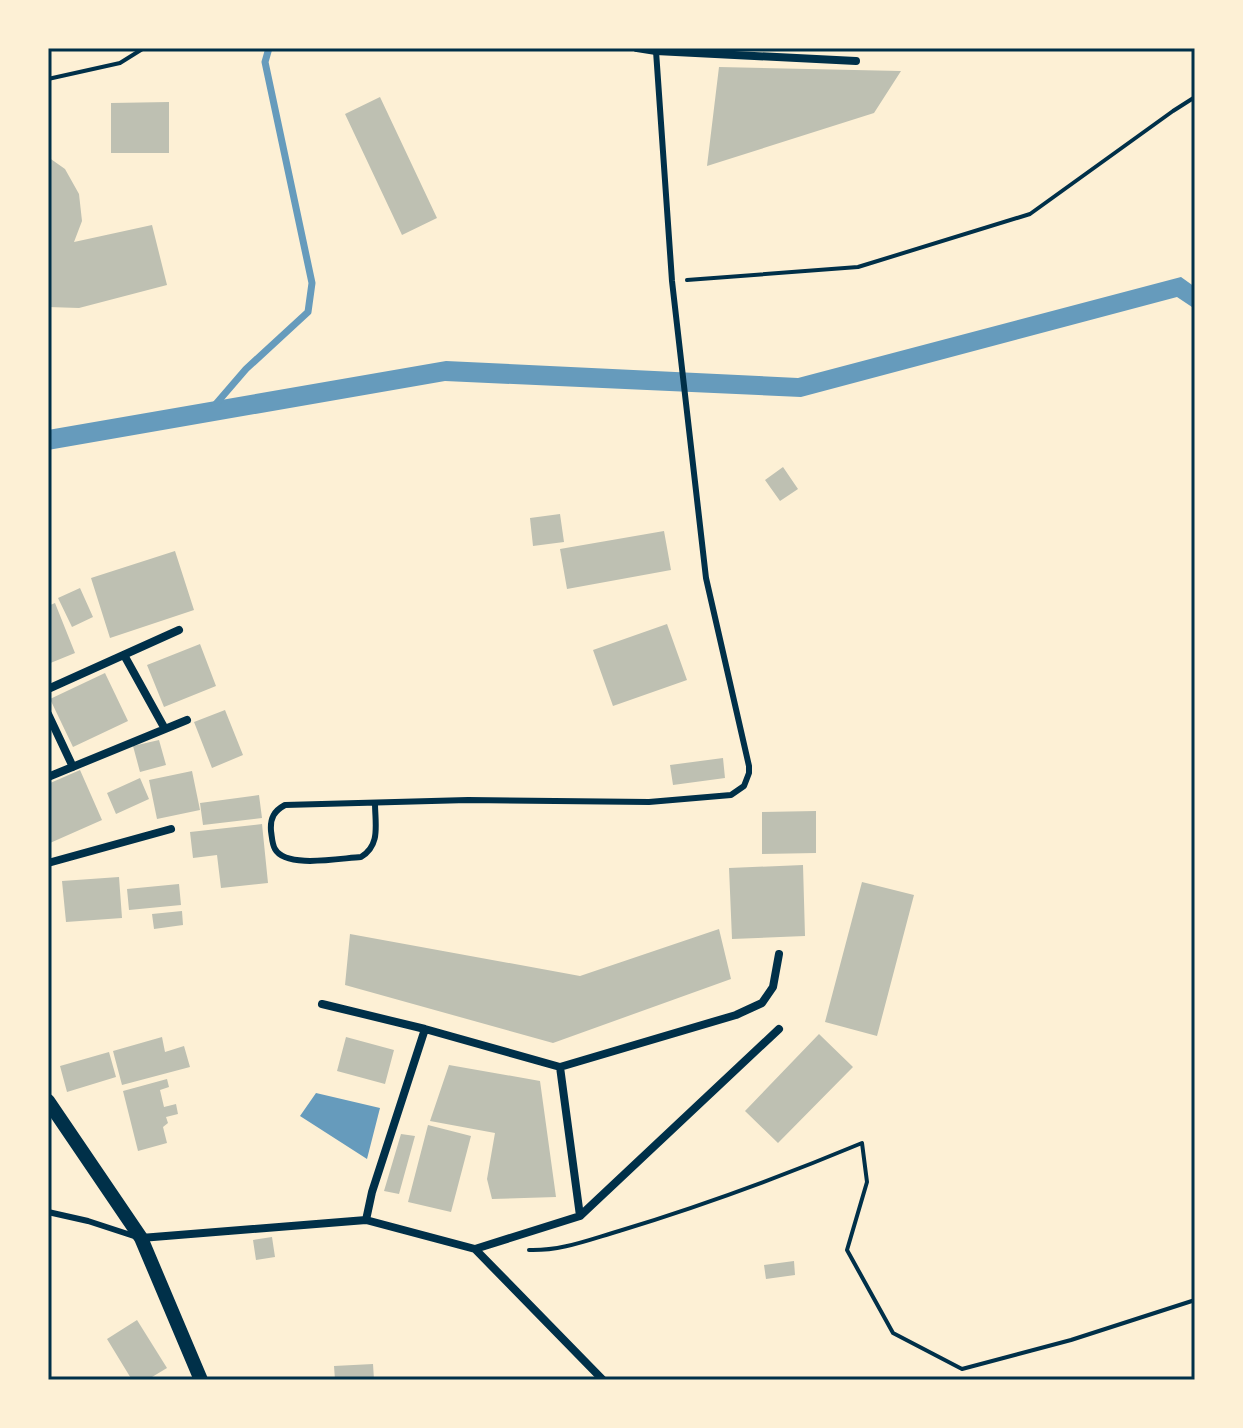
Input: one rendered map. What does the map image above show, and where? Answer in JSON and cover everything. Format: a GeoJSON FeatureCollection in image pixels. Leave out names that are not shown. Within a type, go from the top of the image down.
{"type":"FeatureCollection","features":[{"type":"Feature","properties":{"kind":"street"},"geometry":{"type":"LineString","coordinates":[[637,48],[856,61]]}},
{"type":"Feature","properties":{"kind":"street"},"geometry":{"type":"LineString","coordinates":[[48,689],[179,630]]}},
{"type":"Feature","properties":{"kind":"street"},"geometry":{"type":"LineString","coordinates":[[124,655],[165,729]]}},
{"type":"Feature","properties":{"kind":"street"},"geometry":{"type":"LineString","coordinates":[[48,714],[73,767]]}},
{"type":"Feature","properties":{"kind":"street"},"geometry":{"type":"LineString","coordinates":[[48,777],[187,720]]}},
{"type":"Feature","properties":{"kind":"street"},"geometry":{"type":"LineString","coordinates":[[48,863],[171,829]]}},
{"type":"Feature","properties":{"kind":"street"},"geometry":{"type":"LineString","coordinates":[[322,1004],[560,1067],[736,1015],[762,1003],[773,987],[779,954]]}},
{"type":"Feature","properties":{"kind":"street"},"geometry":{"type":"LineString","coordinates":[[366,1220],[372,1192],[425,1029]]}},
{"type":"Feature","properties":{"kind":"street"},"geometry":{"type":"LineString","coordinates":[[475,1249],[580,1216],[779,1029]]}},
{"type":"Feature","properties":{"kind":"street"},"geometry":{"type":"LineString","coordinates":[[560,1067],[580,1216]]}},
{"type":"Feature","properties":{"kind":"street"},"geometry":{"type":"LineString","coordinates":[[48,1101],[141,1238],[201,1380]]}},
{"type":"Feature","properties":{"kind":"street"},"geometry":{"type":"LineString","coordinates":[[141,1238],[366,1220],[475,1249],[603,1380]]}},
{"type":"Feature","properties":{"kind":"lane"},"geometry":{"type":"LineString","coordinates":[[375,803],[376,838],[374,845],[361,857],[295,861],[280,855],[273,847],[270,822],[276,811],[285,805],[468,800],[649,802],[731,795],[744,786],[749,773],[706,578],[672,281],[656,51]]}},
{"type":"Feature","properties":{"kind":"lane"},"geometry":{"type":"LineString","coordinates":[[48,1212],[141,1238]]}},
{"type":"Feature","properties":{"kind":"path"},"geometry":{"type":"LineString","coordinates":[[48,79],[120,63],[144,48]]}},
{"type":"Feature","properties":{"kind":"path"},"geometry":{"type":"LineString","coordinates":[[672,281],[858,267],[1030,214],[1195,97]]}},
{"type":"Feature","properties":{"kind":"path"},"geometry":{"type":"LineString","coordinates":[[520,1250],[551,1251],[650,1221],[789,1173],[862,1143],[867,1182],[847,1250],[893,1333],[962,1369],[1071,1340],[1195,1300]]}},
{"type":"Feature","properties":{"kind":"water"},"geometry":{"type":"Polygon","coordinates":[[[1181,277],[1195,287],[1195,309],[1177,297],[801,397],[445,381],[48,450],[48,430],[446,361],[798,378],[1181,277]]]}},
{"type":"Feature","properties":{"kind":"water"},"geometry":{"type":"Polygon","coordinates":[[[316,1093],[380,1108],[367,1159],[300,1116],[316,1093]]]}},
{"type":"Feature","properties":{"kind":"building"},"geometry":{"type":"Polygon","coordinates":[[[719,67],[901,71],[874,113],[707,166],[719,67]]]}},
{"type":"Feature","properties":{"kind":"building"},"geometry":{"type":"Polygon","coordinates":[[[380,97],[437,218],[402,235],[345,114],[380,97]]]}},
{"type":"Feature","properties":{"kind":"building"},"geometry":{"type":"Polygon","coordinates":[[[169,102],[169,153],[111,153],[111,103],[169,102]]]}},
{"type":"Feature","properties":{"kind":"building"},"geometry":{"type":"Polygon","coordinates":[[[48,157],[65,169],[79,194],[82,221],[74,242],[152,225],[167,285],[79,308],[48,307],[48,157]]]}},
{"type":"Feature","properties":{"kind":"building"},"geometry":{"type":"Polygon","coordinates":[[[783,467],[798,489],[780,501],[765,480],[783,467]]]}},
{"type":"Feature","properties":{"kind":"building"},"geometry":{"type":"Polygon","coordinates":[[[560,514],[564,542],[533,546],[530,518],[560,514]]]}},
{"type":"Feature","properties":{"kind":"building"},"geometry":{"type":"Polygon","coordinates":[[[664,531],[671,570],[567,589],[560,549],[664,531]]]}},
{"type":"Feature","properties":{"kind":"building"},"geometry":{"type":"Polygon","coordinates":[[[175,551],[194,610],[110,638],[91,578],[175,551]]]}},
{"type":"Feature","properties":{"kind":"building"},"geometry":{"type":"Polygon","coordinates":[[[80,588],[93,617],[72,627],[58,598],[80,588]]]}},
{"type":"Feature","properties":{"kind":"building"},"geometry":{"type":"Polygon","coordinates":[[[55,603],[75,653],[48,664],[48,606],[55,603]]]}},
{"type":"Feature","properties":{"kind":"building"},"geometry":{"type":"Polygon","coordinates":[[[667,624],[687,680],[613,706],[593,650],[667,624]]]}},
{"type":"Feature","properties":{"kind":"building"},"geometry":{"type":"Polygon","coordinates":[[[200,644],[216,686],[164,707],[147,665],[200,644]]]}},
{"type":"Feature","properties":{"kind":"building"},"geometry":{"type":"Polygon","coordinates":[[[105,673],[128,721],[73,747],[50,699],[105,673]]]}},
{"type":"Feature","properties":{"kind":"building"},"geometry":{"type":"Polygon","coordinates":[[[225,710],[243,755],[212,768],[194,722],[225,710]]]}},
{"type":"Feature","properties":{"kind":"building"},"geometry":{"type":"Polygon","coordinates":[[[159,740],[166,765],[140,772],[133,746],[159,740]]]}},
{"type":"Feature","properties":{"kind":"building"},"geometry":{"type":"Polygon","coordinates":[[[723,758],[725,778],[673,785],[670,765],[723,758]]]}},
{"type":"Feature","properties":{"kind":"building"},"geometry":{"type":"Polygon","coordinates":[[[80,770],[102,820],[50,843],[48,784],[80,770]]]}},
{"type":"Feature","properties":{"kind":"building"},"geometry":{"type":"Polygon","coordinates":[[[192,771],[200,810],[157,819],[149,780],[192,771]]]}},
{"type":"Feature","properties":{"kind":"building"},"geometry":{"type":"Polygon","coordinates":[[[140,778],[149,799],[116,814],[107,793],[140,778]]]}},
{"type":"Feature","properties":{"kind":"building"},"geometry":{"type":"Polygon","coordinates":[[[259,795],[262,818],[203,825],[200,803],[259,795]]]}},
{"type":"Feature","properties":{"kind":"building"},"geometry":{"type":"Polygon","coordinates":[[[816,811],[816,853],[762,854],[762,812],[816,811]]]}},
{"type":"Feature","properties":{"kind":"building"},"geometry":{"type":"Polygon","coordinates":[[[262,824],[268,883],[221,888],[217,855],[193,858],[190,832],[262,824]]]}},
{"type":"Feature","properties":{"kind":"building"},"geometry":{"type":"Polygon","coordinates":[[[803,865],[805,936],[732,939],[729,868],[803,865]]]}},
{"type":"Feature","properties":{"kind":"building"},"geometry":{"type":"Polygon","coordinates":[[[119,877],[122,918],[66,922],[62,881],[119,877]]]}},
{"type":"Feature","properties":{"kind":"building"},"geometry":{"type":"Polygon","coordinates":[[[862,882],[914,895],[877,1036],[825,1022],[862,882]]]}},
{"type":"Feature","properties":{"kind":"building"},"geometry":{"type":"Polygon","coordinates":[[[179,884],[181,905],[129,910],[127,889],[179,884]]]}},
{"type":"Feature","properties":{"kind":"building"},"geometry":{"type":"Polygon","coordinates":[[[182,911],[183,925],[154,929],[152,914],[182,911]]]}},
{"type":"Feature","properties":{"kind":"building"},"geometry":{"type":"Polygon","coordinates":[[[719,929],[731,979],[553,1043],[345,985],[350,934],[580,976],[719,929]]]}},
{"type":"Feature","properties":{"kind":"building"},"geometry":{"type":"Polygon","coordinates":[[[819,1034],[853,1067],[778,1143],[745,1111],[819,1034]]]}},
{"type":"Feature","properties":{"kind":"building"},"geometry":{"type":"Polygon","coordinates":[[[162,1037],[165,1052],[184,1046],[190,1067],[122,1085],[113,1051],[162,1037]]]}},
{"type":"Feature","properties":{"kind":"building"},"geometry":{"type":"Polygon","coordinates":[[[346,1037],[394,1050],[385,1084],[337,1071],[346,1037]]]}},
{"type":"Feature","properties":{"kind":"building"},"geometry":{"type":"Polygon","coordinates":[[[109,1052],[116,1077],[67,1092],[60,1066],[109,1052]]]}},
{"type":"Feature","properties":{"kind":"building"},"geometry":{"type":"Polygon","coordinates":[[[449,1065],[540,1081],[556,1197],[492,1199],[487,1179],[495,1133],[430,1121],[449,1065]]]}},
{"type":"Feature","properties":{"kind":"building"},"geometry":{"type":"Polygon","coordinates":[[[167,1079],[169,1087],[160,1090],[164,1107],[176,1104],[178,1114],[166,1117],[168,1123],[163,1127],[167,1143],[138,1151],[123,1091],[167,1079]]]}},
{"type":"Feature","properties":{"kind":"building"},"geometry":{"type":"Polygon","coordinates":[[[428,1125],[471,1136],[451,1212],[408,1202],[428,1125]]]}},
{"type":"Feature","properties":{"kind":"building"},"geometry":{"type":"Polygon","coordinates":[[[401,1134],[415,1136],[399,1194],[384,1191],[401,1134]]]}},
{"type":"Feature","properties":{"kind":"building"},"geometry":{"type":"Polygon","coordinates":[[[272,1237],[275,1257],[256,1260],[253,1240],[272,1237]]]}},
{"type":"Feature","properties":{"kind":"building"},"geometry":{"type":"Polygon","coordinates":[[[794,1261],[795,1275],[766,1279],[764,1265],[794,1261]]]}},
{"type":"Feature","properties":{"kind":"building"},"geometry":{"type":"Polygon","coordinates":[[[137,1320],[167,1368],[147,1380],[132,1380],[107,1339],[137,1320]]]}},
{"type":"Feature","properties":{"kind":"building"},"geometry":{"type":"Polygon","coordinates":[[[373,1364],[374,1380],[335,1380],[334,1366],[373,1364]]]}},
{"type":"Feature","properties":{"kind":"waterway"},"geometry":{"type":"LineString","coordinates":[[215,405],[246,369],[308,312],[312,283],[265,62],[269,48]]}}]}
